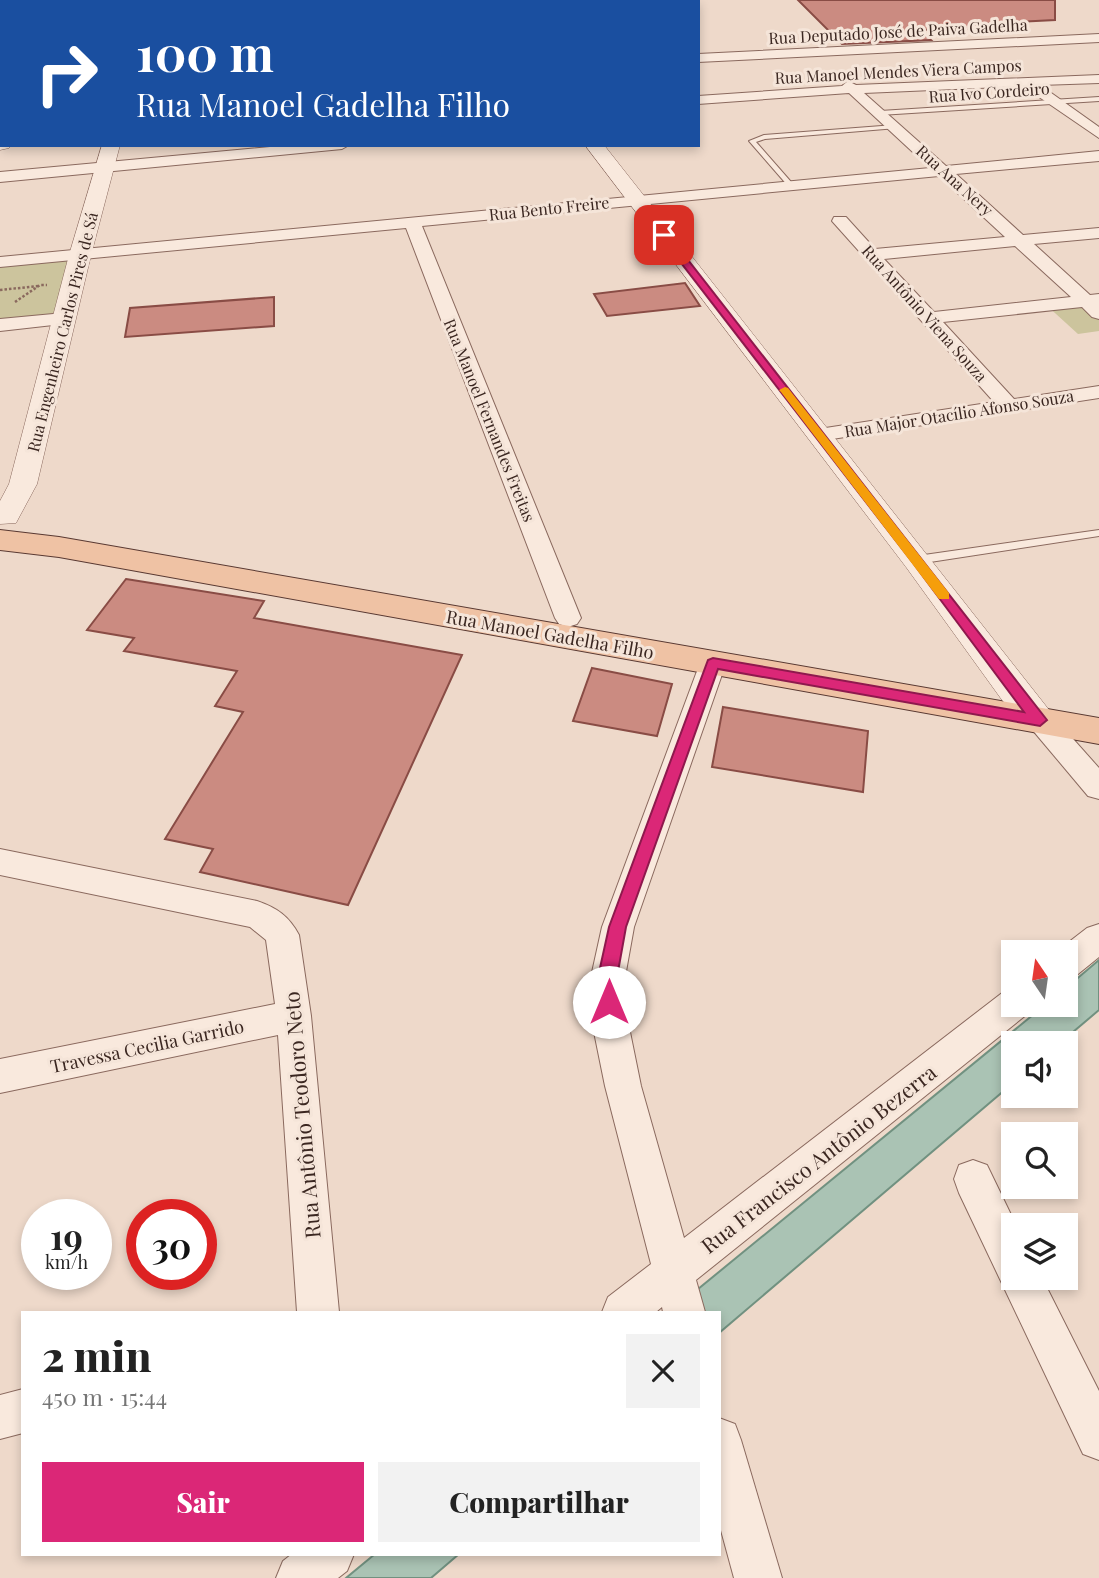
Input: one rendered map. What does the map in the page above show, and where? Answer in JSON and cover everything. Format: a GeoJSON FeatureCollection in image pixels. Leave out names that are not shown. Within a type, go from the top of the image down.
{"type":"FeatureCollection","features":[{"type":"Feature","properties":{"kind":"main road","name":"Rua Manoel Gadelha Filho"},"geometry":{"type":"LineString","coordinates":[[4,528],[54,531],[1099,707]]}},
{"type":"Feature","properties":{"kind":"main road","name":"Rua Manoel Gadelha Filho"},"geometry":{"type":"LineString","coordinates":[[4,528],[59,547],[1099,731]]}},
{"type":"Feature","properties":{"kind":"street","name":"Rua Deputado José de Paiva Gadelha"},"geometry":{"type":"LineString","coordinates":[[1082,42],[1099,38]]}},
{"type":"Feature","properties":{"kind":"street","name":"Rua Deputado José de Paiva Gadelha"},"geometry":{"type":"LineString","coordinates":[[700,58],[818,63],[1029,45],[1082,42],[1099,44]]}},
{"type":"Feature","properties":{"kind":"street","name":"Rua Deputado José de Paiva Gadelha"},"geometry":{"type":"LineString","coordinates":[[700,64],[738,59]]}},
{"type":"Feature","properties":{"kind":"street","name":"Rua Ana Nery"},"geometry":{"type":"LineString","coordinates":[[818,63],[855,91],[1095,305]]}},
{"type":"Feature","properties":{"kind":"street","name":"Rua Manoel Mendes Viera Campos"},"geometry":{"type":"LineString","coordinates":[[700,100],[1099,79]]}},
{"type":"Feature","properties":{"kind":"street"},"geometry":{"type":"LineString","coordinates":[[1026,82],[1099,134]]}},
{"type":"Feature","properties":{"kind":"street"},"geometry":{"type":"LineString","coordinates":[[700,107],[855,91]]}},
{"type":"Feature","properties":{"kind":"street"},"geometry":{"type":"LineString","coordinates":[[0,171],[108,158],[253,147]]}},
{"type":"Feature","properties":{"kind":"street"},"geometry":{"type":"LineString","coordinates":[[0,177],[108,158],[306,147]]}},
{"type":"Feature","properties":{"kind":"street"},"geometry":{"type":"LineString","coordinates":[[595,147],[917,560],[1014,691],[1099,788]]}},
{"type":"Feature","properties":{"kind":"street","name":"Rua Bento Freire"},"geometry":{"type":"LineString","coordinates":[[0,262],[1099,156]]}},
{"type":"Feature","properties":{"kind":"street","name":"Rua Engenheiro Carlos Pires de Sá"},"geometry":{"type":"LineString","coordinates":[[4,528],[23,484],[80,255],[108,158]]}},
{"type":"Feature","properties":{"kind":"street","name":"Rua Antônio Viena Souza"},"geometry":{"type":"LineString","coordinates":[[840,221],[1009,406]]}},
{"type":"Feature","properties":{"kind":"street","name":"Rua Manoel Fernandes Freitas"},"geometry":{"type":"LineString","coordinates":[[412,222],[568,618]]}},
{"type":"Feature","properties":{"kind":"street"},"geometry":{"type":"LineString","coordinates":[[871,255],[1099,233]]}},
{"type":"Feature","properties":{"kind":"street"},"geometry":{"type":"LineString","coordinates":[[931,318],[1095,305]]}},
{"type":"Feature","properties":{"kind":"street"},"geometry":{"type":"LineString","coordinates":[[0,326],[64,319]]}},
{"type":"Feature","properties":{"kind":"street","name":"Rua Major Otacílio Afonso Souza"},"geometry":{"type":"LineString","coordinates":[[819,435],[1099,392]]}},
{"type":"Feature","properties":{"kind":"street"},"geometry":{"type":"LineString","coordinates":[[678,1294],[623,1086],[611,1027],[608,977],[618,927],[713,663]]}},
{"type":"Feature","properties":{"kind":"street","name":"Rua Antônio Teodoro Neto"},"geometry":{"type":"LineString","coordinates":[[0,862],[257,915],[272,923],[282,935],[294,1016],[318,1311]]}},
{"type":"Feature","properties":{"kind":"street"},"geometry":{"type":"LineString","coordinates":[[1078,955],[1099,938]]}},
{"type":"Feature","properties":{"kind":"street","name":"Rua Francisco Antônio Bezerra"},"geometry":{"type":"LineString","coordinates":[[626,1311],[678,1294],[1001,1015]]}},
{"type":"Feature","properties":{"kind":"street","name":"Travessa Cecilia Garrido"},"geometry":{"type":"LineString","coordinates":[[0,1076],[294,1016]]}},
{"type":"Feature","properties":{"kind":"street"},"geometry":{"type":"LineString","coordinates":[[973,1179],[1001,1237]]}},
{"type":"Feature","properties":{"kind":"street"},"geometry":{"type":"LineString","coordinates":[[1027,1290],[1099,1438]]}},
{"type":"Feature","properties":{"kind":"street"},"geometry":{"type":"LineString","coordinates":[[0,1417],[21,1412]]}},
{"type":"Feature","properties":{"kind":"street"},"geometry":{"type":"LineString","coordinates":[[721,1447],[758,1578]]}},
{"type":"Feature","properties":{"kind":"street"},"geometry":{"type":"LineString","coordinates":[[300,1578],[328,1556]]}},
{"type":"Feature","properties":{"kind":"lane","name":"Rua Ivo Cordeiro"},"geometry":{"type":"LineString","coordinates":[[880,113],[1099,99]]}},
{"type":"Feature","properties":{"kind":"lane"},"geometry":{"type":"LineString","coordinates":[[789,185],[752,141],[764,137],[895,127]]}},
{"type":"Feature","properties":{"kind":"lane"},"geometry":{"type":"LineString","coordinates":[[917,560],[1099,533]]}},
{"type":"Feature","properties":{"kind":"path"},"geometry":{"type":"LineString","coordinates":[[10,305],[40,285]]}},
{"type":"Feature","properties":{"kind":"path"},"geometry":{"type":"LineString","coordinates":[[0,290],[49,285]]}},
{"type":"Feature","properties":{"kind":"shaded area"},"geometry":{"type":"Polygon","coordinates":[[[69,259],[60,313],[0,319],[0,265],[69,259]]]}},
{"type":"Feature","properties":{"kind":"shaded area"},"geometry":{"type":"Polygon","coordinates":[[[1099,297],[1099,331],[1078,334],[1044,303],[1099,297]]]}},
{"type":"Feature","properties":{"kind":"shaded area"},"geometry":{"type":"Polygon","coordinates":[[[1099,960],[1099,1010],[1074,1031],[1013,1031],[1030,1017],[1078,1017],[1078,978],[1099,960]]]}},
{"type":"Feature","properties":{"kind":"shaded area"},"geometry":{"type":"Polygon","coordinates":[[[1001,1041],[1001,1093],[721,1331],[721,1311],[671,1311],[1001,1041]]]}},
{"type":"Feature","properties":{"kind":"shaded area"},"geometry":{"type":"Polygon","coordinates":[[[373,1556],[457,1556],[431,1578],[346,1578],[373,1556]]]}},
{"type":"Feature","properties":{"kind":"building"},"geometry":{"type":"Polygon","coordinates":[[[798,0],[1055,0],[1055,20],[981,24],[986,28],[920,30],[931,40],[842,44],[798,0]]]}},
{"type":"Feature","properties":{"kind":"building"},"geometry":{"type":"Polygon","coordinates":[[[685,283],[700,306],[607,316],[594,294],[685,283]]]}},
{"type":"Feature","properties":{"kind":"building"},"geometry":{"type":"Polygon","coordinates":[[[274,297],[274,326],[125,337],[130,308],[274,297]]]}},
{"type":"Feature","properties":{"kind":"building"},"geometry":{"type":"Polygon","coordinates":[[[126,579],[264,601],[254,618],[462,655],[348,905],[200,872],[213,849],[165,839],[243,712],[215,706],[237,671],[124,651],[134,638],[87,630],[126,579]]]}},
{"type":"Feature","properties":{"kind":"building"},"geometry":{"type":"Polygon","coordinates":[[[592,668],[672,684],[657,736],[573,721],[592,668]]]}},
{"type":"Feature","properties":{"kind":"building"},"geometry":{"type":"Polygon","coordinates":[[[723,707],[868,731],[863,792],[712,767],[723,707]]]}},
{"type":"Feature","properties":{"kind":"slow traffic"},"geometry":{"type":"LineString","coordinates":[[785,390],[944,596]]}},
{"type":"Feature","properties":{"kind":"route"},"geometry":{"type":"LineString","coordinates":[[609,1002],[608,977],[618,927],[713,663],[1040,720],[1014,691],[917,560],[664,235]]}}]}
